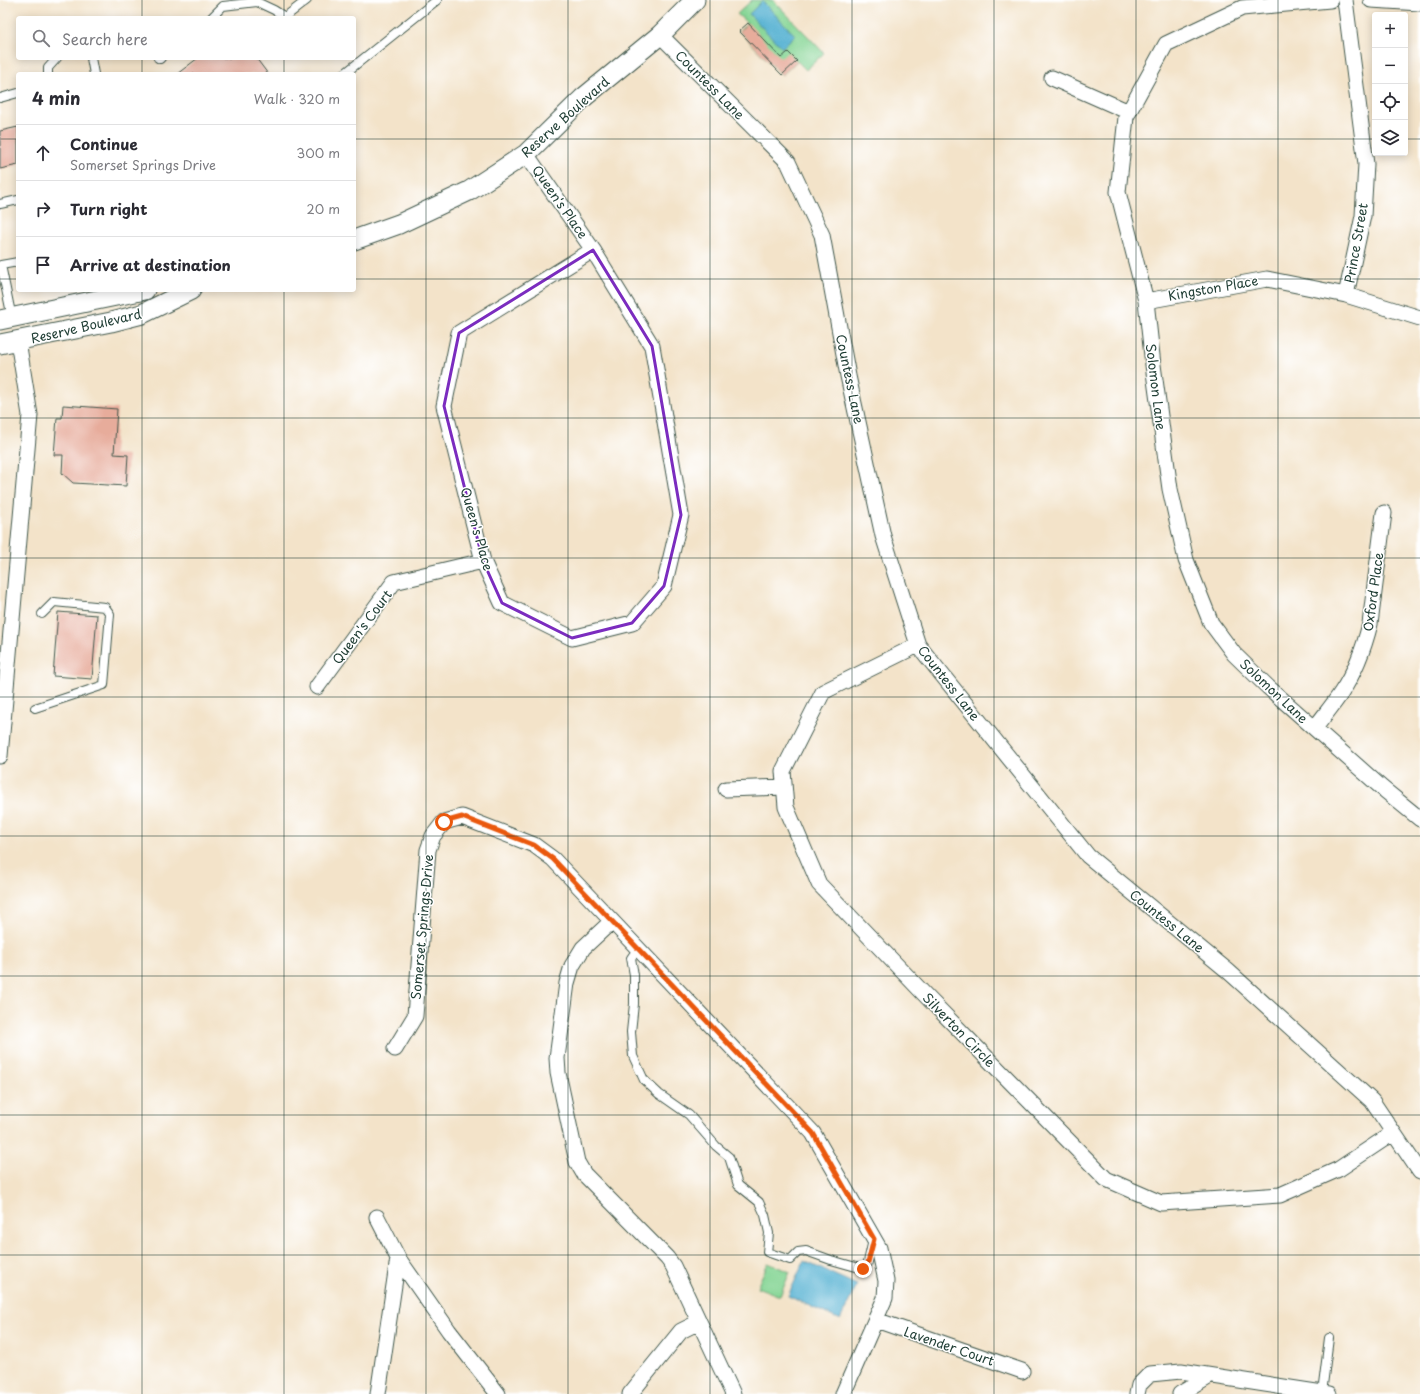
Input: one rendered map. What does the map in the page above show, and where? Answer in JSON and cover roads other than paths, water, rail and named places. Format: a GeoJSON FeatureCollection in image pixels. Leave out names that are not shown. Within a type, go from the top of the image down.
{"type":"FeatureCollection","features":[{"type":"Feature","properties":{"kind":"street","name":"Reserve Boulevard"},"geometry":{"type":"LineString","coordinates":[[356,239],[399,224],[469,191],[526,154],[583,98],[660,35],[695,0]]}},
{"type":"Feature","properties":{"kind":"street","name":"Solomon Lane"},"geometry":{"type":"LineString","coordinates":[[1330,0],[1242,8],[1166,44],[1126,117],[1118,192],[1146,301],[1170,489],[1186,560],[1211,623],[1234,654],[1268,686],[1382,788],[1420,819]]}},
{"type":"Feature","properties":{"kind":"street","name":"Prince Street"},"geometry":{"type":"LineString","coordinates":[[1346,0],[1366,164],[1363,216],[1346,295]]}},
{"type":"Feature","properties":{"kind":"street"},"geometry":{"type":"LineString","coordinates":[[1371,0],[1420,3]]}},
{"type":"Feature","properties":{"kind":"street","name":"Countess Lane"},"geometry":{"type":"LineString","coordinates":[[660,35],[788,162],[822,235],[848,376],[884,536],[918,645],[1088,856],[1228,970],[1372,1101],[1420,1172]]}},
{"type":"Feature","properties":{"kind":"street"},"geometry":{"type":"LineString","coordinates":[[1052,78],[1129,112]]}},
{"type":"Feature","properties":{"kind":"street","name":"Queen's Place"},"geometry":{"type":"LineString","coordinates":[[526,154],[594,250],[652,346],[681,515],[664,586],[632,622],[572,638],[502,603],[483,561],[444,406],[459,333],[594,250]]}},
{"type":"Feature","properties":{"kind":"street","name":"Kingston Place"},"geometry":{"type":"LineString","coordinates":[[1146,301],[1267,278],[1346,295],[1420,318]]}},
{"type":"Feature","properties":{"kind":"street","name":"Reserve Boulevard"},"geometry":{"type":"LineString","coordinates":[[6,319],[133,292]]}},
{"type":"Feature","properties":{"kind":"street","name":"Reserve Boulevard"},"geometry":{"type":"LineString","coordinates":[[0,344],[142,314],[187,292]]}},
{"type":"Feature","properties":{"kind":"street"},"geometry":{"type":"LineString","coordinates":[[0,756],[6,611],[30,415],[18,341],[6,319]]}},
{"type":"Feature","properties":{"kind":"street","name":"Oxford Place"},"geometry":{"type":"LineString","coordinates":[[1314,728],[1341,694],[1354,671],[1366,641],[1370,624],[1384,513]]}},
{"type":"Feature","properties":{"kind":"street","name":"Queen's Court"},"geometry":{"type":"LineString","coordinates":[[317,687],[394,582],[483,561]]}},
{"type":"Feature","properties":{"kind":"street","name":"Silverton Circle"},"geometry":{"type":"LineString","coordinates":[[918,645],[823,692],[783,771],[786,807],[819,884],[928,998],[1106,1179],[1161,1203],[1280,1195],[1339,1169],[1393,1133]]}},
{"type":"Feature","properties":{"kind":"street"},"geometry":{"type":"LineString","coordinates":[[726,789],[784,788]]}},
{"type":"Feature","properties":{"kind":"street","name":"Somerset Springs Drive"},"geometry":{"type":"LineString","coordinates":[[395,1049],[415,1016],[428,850],[433,836],[444,822],[462,817],[534,845],[553,859],[813,1133],[879,1248],[886,1281],[885,1298],[843,1394]]}},
{"type":"Feature","properties":{"kind":"street"},"geometry":{"type":"LineString","coordinates":[[612,921],[583,948],[572,966],[567,982],[557,1058],[558,1073],[577,1162],[584,1174],[667,1258],[673,1266],[733,1394]]}},
{"type":"Feature","properties":{"kind":"street"},"geometry":{"type":"LineString","coordinates":[[377,1217],[398,1258],[449,1331],[498,1394]]}},
{"type":"Feature","properties":{"kind":"street"},"geometry":{"type":"LineString","coordinates":[[378,1394],[398,1258]]}},
{"type":"Feature","properties":{"kind":"street","name":"Lavender Court"},"geometry":{"type":"LineString","coordinates":[[876,1320],[1022,1371]]}},
{"type":"Feature","properties":{"kind":"street"},"geometry":{"type":"LineString","coordinates":[[630,1394],[681,1332],[699,1322]]}},
{"type":"Feature","properties":{"kind":"street"},"geometry":{"type":"LineString","coordinates":[[1137,1394],[1139,1385],[1150,1374],[1181,1371],[1326,1393]]}},
{"type":"Feature","properties":{"kind":"street"},"geometry":{"type":"LineString","coordinates":[[1180,1394],[1210,1376]]}},
{"type":"Feature","properties":{"kind":"lane"},"geometry":{"type":"LineString","coordinates":[[286,16],[307,0]]}},
{"type":"Feature","properties":{"kind":"lane"},"geometry":{"type":"LineString","coordinates":[[347,72],[437,0]]}},
{"type":"Feature","properties":{"kind":"lane"},"geometry":{"type":"LineString","coordinates":[[213,16],[223,6],[258,2],[283,16]]}},
{"type":"Feature","properties":{"kind":"lane"},"geometry":{"type":"LineString","coordinates":[[48,72],[48,68],[55,60]]}},
{"type":"Feature","properties":{"kind":"lane"},"geometry":{"type":"LineString","coordinates":[[91,60],[94,72]]}},
{"type":"Feature","properties":{"kind":"lane"},"geometry":{"type":"LineString","coordinates":[[0,98],[16,94]]}},
{"type":"Feature","properties":{"kind":"lane"},"geometry":{"type":"LineString","coordinates":[[0,204],[16,200]]}},
{"type":"Feature","properties":{"kind":"lane"},"geometry":{"type":"LineString","coordinates":[[6,319],[1,265],[16,262]]}},
{"type":"Feature","properties":{"kind":"lane"},"geometry":{"type":"LineString","coordinates":[[35,708],[104,685],[110,614],[105,607],[54,602],[42,614]]}},
{"type":"Feature","properties":{"kind":"lane"},"geometry":{"type":"LineString","coordinates":[[638,948],[631,958],[634,975],[634,1004],[631,1032],[633,1056],[644,1080],[659,1094],[688,1115],[716,1146],[729,1157],[738,1185],[759,1202],[765,1215],[769,1233],[768,1252],[790,1260],[798,1252],[806,1251],[830,1260],[863,1269],[867,1266],[874,1239]]}},
{"type":"Feature","properties":{"kind":"lane"},"geometry":{"type":"LineString","coordinates":[[1326,1393],[1329,1338]]}},
{"type":"Feature","properties":{"kind":"water"},"geometry":{"type":"Polygon","coordinates":[[[762,1],[795,35],[782,48],[749,14],[762,1]]]}},
{"type":"Feature","properties":{"kind":"water"},"geometry":{"type":"Polygon","coordinates":[[[804,1261],[857,1285],[840,1320],[788,1296],[804,1261]]]}}]}
